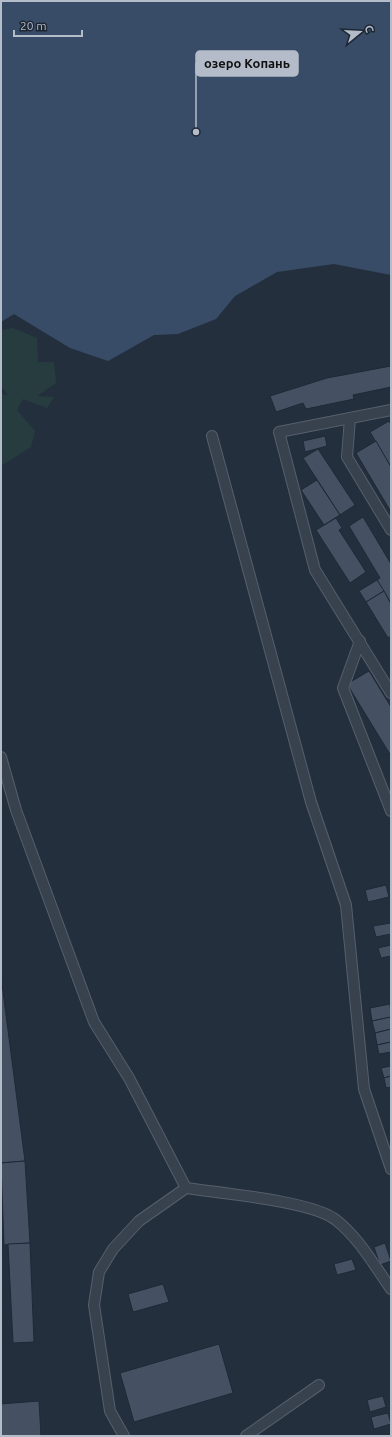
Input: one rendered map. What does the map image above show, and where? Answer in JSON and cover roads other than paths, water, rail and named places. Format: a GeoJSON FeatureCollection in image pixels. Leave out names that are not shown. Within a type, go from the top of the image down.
{"type":"FeatureCollection","features":[{"type":"Feature","properties":{"kind":"lane"},"geometry":{"type":"LineString","coordinates":[[391,410],[279,432],[316,570],[391,693]]}},
{"type":"Feature","properties":{"kind":"lane"},"geometry":{"type":"LineString","coordinates":[[350,418],[347,456],[391,530]]}},
{"type":"Feature","properties":{"kind":"lane"},"geometry":{"type":"LineString","coordinates":[[212,436],[311,802],[346,905],[364,1089],[391,1169]]}},
{"type":"Feature","properties":{"kind":"lane"},"geometry":{"type":"LineString","coordinates":[[360,641],[343,688],[391,811]]}},
{"type":"Feature","properties":{"kind":"lane"},"geometry":{"type":"LineString","coordinates":[[1,758],[16,810],[94,1022],[129,1078],[186,1188]]}},
{"type":"Feature","properties":{"kind":"lane"},"geometry":{"type":"LineString","coordinates":[[124,1436],[110,1411],[94,1305],[99,1272],[113,1249],[139,1221],[186,1188],[306,1206],[335,1219],[361,1247],[391,1289]]}},
{"type":"Feature","properties":{"kind":"lane"},"geometry":{"type":"LineString","coordinates":[[246,1436],[319,1385]]}},
{"type":"Feature","properties":{"kind":"water"},"geometry":{"type":"Polygon","coordinates":[[[1,1],[391,1],[391,275],[334,264],[277,272],[235,296],[216,319],[178,334],[154,335],[108,361],[70,348],[14,314],[1,322],[1,1]]]}},
{"type":"Feature","properties":{"kind":"place","name":"озеро Копань"},"geometry":{"type":"Point","coordinates":[196,132]}}]}
